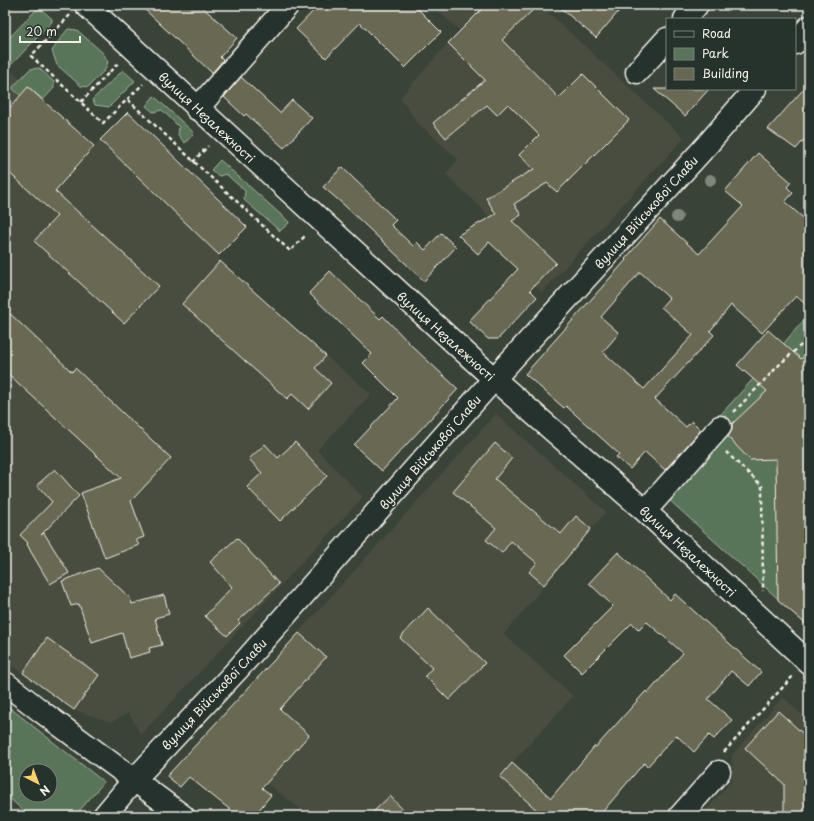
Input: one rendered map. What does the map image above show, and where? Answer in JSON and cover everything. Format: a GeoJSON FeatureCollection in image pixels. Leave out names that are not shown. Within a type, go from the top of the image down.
{"type":"FeatureCollection","features":[{"type":"Feature","properties":{"kind":"street"},"geometry":{"type":"LineString","coordinates":[[198,109],[288,5]]}},
{"type":"Feature","properties":{"kind":"street"},"geometry":{"type":"LineString","coordinates":[[686,18],[697,5]]}},
{"type":"Feature","properties":{"kind":"street","name":"вулиця Незалежності"},"geometry":{"type":"LineString","coordinates":[[79,9],[198,109],[494,379],[645,511],[803,667]]}},
{"type":"Feature","properties":{"kind":"street"},"geometry":{"type":"LineString","coordinates":[[796,42],[809,27]]}},
{"type":"Feature","properties":{"kind":"street"},"geometry":{"type":"LineString","coordinates":[[637,72],[666,40]]}},
{"type":"Feature","properties":{"kind":"street","name":"вулиця Військової Слави"},"geometry":{"type":"LineString","coordinates":[[104,816],[134,780],[238,669],[494,379],[754,90]]}},
{"type":"Feature","properties":{"kind":"street"},"geometry":{"type":"LineString","coordinates":[[645,511],[715,432]]}},
{"type":"Feature","properties":{"kind":"street"},"geometry":{"type":"LineString","coordinates":[[5,683],[183,816]]}},
{"type":"Feature","properties":{"kind":"street"},"geometry":{"type":"LineString","coordinates":[[680,816],[719,772]]}},
{"type":"Feature","properties":{"kind":"path"},"geometry":{"type":"LineString","coordinates":[[79,9],[31,56],[104,123],[146,81]]}},
{"type":"Feature","properties":{"kind":"path"},"geometry":{"type":"LineString","coordinates":[[81,102],[122,59]]}},
{"type":"Feature","properties":{"kind":"path"},"geometry":{"type":"LineString","coordinates":[[128,100],[290,251],[311,230]]}},
{"type":"Feature","properties":{"kind":"path"},"geometry":{"type":"LineString","coordinates":[[193,162],[212,141]]}},
{"type":"Feature","properties":{"kind":"path"},"geometry":{"type":"LineString","coordinates":[[763,594],[762,486],[715,432],[780,364],[809,338]]}},
{"type":"Feature","properties":{"kind":"path"},"geometry":{"type":"LineString","coordinates":[[719,772],[723,753],[803,667]]}},
{"type":"Feature","properties":{"kind":"shaded area"},"geometry":{"type":"Polygon","coordinates":[[[432,5],[540,5],[684,138],[542,292],[508,260],[482,222],[490,217],[446,174],[458,159],[417,122],[400,98],[460,31],[432,5]]]}},
{"type":"Feature","properties":{"kind":"shaded area"},"geometry":{"type":"Polygon","coordinates":[[[5,65],[94,146],[128,112],[247,227],[219,255],[220,261],[326,356],[371,394],[317,450],[363,497],[141,735],[129,713],[111,722],[74,710],[5,661],[5,65]]]}},
{"type":"Feature","properties":{"kind":"shaded area"},"geometry":{"type":"Polygon","coordinates":[[[496,414],[606,512],[504,634],[573,696],[512,763],[571,816],[310,816],[266,783],[251,685],[496,414]]]}},
{"type":"Feature","properties":{"kind":"shaded area"},"geometry":{"type":"Polygon","coordinates":[[[783,697],[809,721],[809,816],[701,816],[732,781],[732,755],[783,697]]]}},
{"type":"Feature","properties":{"kind":"green space"},"geometry":{"type":"Polygon","coordinates":[[[39,7],[52,19],[52,22],[8,68],[5,65],[5,42],[39,7]]]}},
{"type":"Feature","properties":{"kind":"green space"},"geometry":{"type":"Polygon","coordinates":[[[68,29],[77,30],[103,53],[108,62],[105,70],[88,87],[81,86],[57,65],[52,51],[68,29]]]}},
{"type":"Feature","properties":{"kind":"green space"},"geometry":{"type":"Polygon","coordinates":[[[39,68],[54,82],[54,88],[43,100],[29,87],[21,96],[12,88],[30,69],[39,68]]]}},
{"type":"Feature","properties":{"kind":"green space"},"geometry":{"type":"Polygon","coordinates":[[[123,70],[135,81],[109,107],[95,105],[92,100],[123,70]]]}},
{"type":"Feature","properties":{"kind":"green space"},"geometry":{"type":"Polygon","coordinates":[[[154,96],[194,133],[185,143],[178,135],[179,127],[162,110],[153,112],[146,106],[154,96]]]}},
{"type":"Feature","properties":{"kind":"green space"},"geometry":{"type":"Polygon","coordinates":[[[220,160],[289,223],[280,231],[244,200],[245,191],[226,174],[219,176],[211,170],[220,160]]]}},
{"type":"Feature","properties":{"kind":"green space"},"geometry":{"type":"Polygon","coordinates":[[[809,314],[809,627],[655,487],[753,379],[809,314]]]}},
{"type":"Feature","properties":{"kind":"green space"},"geometry":{"type":"Polygon","coordinates":[[[5,704],[104,782],[75,816],[29,816],[6,795],[11,751],[5,746],[5,704]]]}},
{"type":"Feature","properties":{"kind":"building"},"geometry":{"type":"Polygon","coordinates":[[[140,5],[200,5],[237,38],[220,57],[223,60],[212,73],[140,5]]]}},
{"type":"Feature","properties":{"kind":"building"},"geometry":{"type":"Polygon","coordinates":[[[319,5],[414,5],[441,32],[405,68],[360,23],[326,58],[296,29],[319,5]]]}},
{"type":"Feature","properties":{"kind":"building"},"geometry":{"type":"Polygon","coordinates":[[[486,5],[538,5],[502,40],[559,98],[583,74],[629,120],[557,192],[547,183],[514,204],[521,215],[512,221],[556,263],[530,290],[537,297],[498,339],[488,339],[469,321],[518,269],[489,242],[478,254],[458,235],[496,214],[486,198],[534,169],[519,155],[539,135],[508,104],[497,115],[487,105],[446,138],[433,123],[485,80],[448,43],[486,5]]]}},
{"type":"Feature","properties":{"kind":"building"},"geometry":{"type":"Polygon","coordinates":[[[557,5],[624,5],[596,38],[557,5]]]}},
{"type":"Feature","properties":{"kind":"building"},"geometry":{"type":"Polygon","coordinates":[[[241,77],[280,113],[292,100],[312,118],[284,148],[246,114],[244,116],[224,97],[241,77]]]}},
{"type":"Feature","properties":{"kind":"building"},"geometry":{"type":"Polygon","coordinates":[[[809,83],[809,134],[796,149],[768,129],[809,83]]]}},
{"type":"Feature","properties":{"kind":"building"},"geometry":{"type":"Polygon","coordinates":[[[28,87],[94,146],[55,191],[159,286],[124,323],[34,241],[57,216],[5,169],[5,113],[28,87]]]}},
{"type":"Feature","properties":{"kind":"building"},"geometry":{"type":"Polygon","coordinates":[[[654,89],[708,90],[685,116],[654,89]]]}},
{"type":"Feature","properties":{"kind":"building"},"geometry":{"type":"Polygon","coordinates":[[[128,112],[247,227],[219,255],[100,140],[128,112]]]}},
{"type":"Feature","properties":{"kind":"building"},"geometry":{"type":"Polygon","coordinates":[[[758,153],[791,182],[787,187],[793,193],[785,202],[809,223],[809,307],[796,296],[762,333],[731,305],[710,331],[714,335],[655,399],[686,427],[692,421],[701,430],[665,470],[645,452],[630,469],[616,457],[619,454],[566,406],[564,408],[525,374],[626,260],[625,259],[660,219],[699,254],[743,206],[725,191],[758,153]],[[640,272],[601,317],[619,333],[603,352],[644,389],[693,335],[661,307],[669,298],[640,272]]]}},
{"type":"Feature","properties":{"kind":"building"},"geometry":{"type":"Polygon","coordinates":[[[342,167],[396,220],[391,225],[413,246],[417,242],[425,250],[441,233],[456,247],[424,281],[323,187],[342,167]]]}},
{"type":"Feature","properties":{"kind":"building"},"geometry":{"type":"Polygon","coordinates":[[[220,261],[326,356],[315,368],[331,383],[308,409],[292,394],[287,399],[182,304],[220,261]]]}},
{"type":"Feature","properties":{"kind":"building"},"geometry":{"type":"Polygon","coordinates":[[[330,271],[380,319],[383,316],[414,348],[458,389],[382,471],[354,445],[398,398],[363,363],[372,354],[309,293],[330,271]]]}},
{"type":"Feature","properties":{"kind":"building"},"geometry":{"type":"Polygon","coordinates":[[[5,309],[72,372],[75,368],[171,458],[131,501],[144,537],[136,540],[139,545],[105,558],[81,493],[121,478],[5,371],[5,309]]]}},
{"type":"Feature","properties":{"kind":"building"},"geometry":{"type":"Polygon","coordinates":[[[768,330],[801,359],[809,351],[809,627],[778,600],[776,459],[750,460],[728,437],[732,430],[732,424],[767,391],[737,365],[768,330]]]}},
{"type":"Feature","properties":{"kind":"building"},"geometry":{"type":"Polygon","coordinates":[[[295,442],[327,476],[280,521],[247,487],[262,473],[249,459],[265,444],[278,458],[295,442]]]}},
{"type":"Feature","properties":{"kind":"building"},"geometry":{"type":"Polygon","coordinates":[[[495,443],[512,458],[495,479],[561,534],[576,516],[591,529],[544,585],[529,572],[537,563],[511,541],[502,553],[486,540],[496,528],[453,492],[495,443]]]}},
{"type":"Feature","properties":{"kind":"building"},"geometry":{"type":"Polygon","coordinates":[[[55,469],[79,496],[41,535],[44,533],[69,573],[50,584],[31,552],[27,544],[28,543],[20,535],[52,502],[37,485],[55,469]]]}},
{"type":"Feature","properties":{"kind":"building"},"geometry":{"type":"Polygon","coordinates":[[[237,538],[279,584],[238,621],[240,623],[227,636],[205,616],[232,587],[210,562],[237,538]]]}},
{"type":"Feature","properties":{"kind":"building"},"geometry":{"type":"Polygon","coordinates":[[[618,552],[670,600],[675,594],[761,672],[749,686],[731,671],[708,699],[732,720],[714,739],[709,735],[694,752],[676,735],[647,767],[644,763],[599,816],[536,816],[539,812],[500,777],[512,763],[551,798],[595,746],[596,747],[646,691],[648,693],[683,653],[647,622],[639,630],[632,623],[582,673],[564,655],[613,606],[589,583],[618,552]]]}},
{"type":"Feature","properties":{"kind":"building"},"geometry":{"type":"Polygon","coordinates":[[[98,568],[130,598],[132,604],[164,595],[169,614],[155,618],[162,645],[149,648],[150,652],[129,658],[122,633],[92,643],[79,604],[71,606],[62,581],[98,568]]]}},
{"type":"Feature","properties":{"kind":"building"},"geometry":{"type":"Polygon","coordinates":[[[428,608],[485,663],[449,700],[425,676],[432,668],[400,638],[428,608]]]}},
{"type":"Feature","properties":{"kind":"building"},"geometry":{"type":"Polygon","coordinates":[[[299,633],[326,657],[280,709],[309,735],[262,788],[271,795],[254,816],[238,816],[189,777],[180,787],[167,776],[299,633]]]}},
{"type":"Feature","properties":{"kind":"building"},"geometry":{"type":"Polygon","coordinates":[[[47,638],[99,675],[74,710],[23,673],[47,638]]]}},
{"type":"Feature","properties":{"kind":"building"},"geometry":{"type":"Polygon","coordinates":[[[778,711],[809,739],[809,816],[784,816],[784,784],[745,748],[778,711]]]}},
{"type":"Feature","properties":{"kind":"building"},"geometry":{"type":"Polygon","coordinates":[[[390,796],[409,816],[369,816],[390,796]]]}}]}
